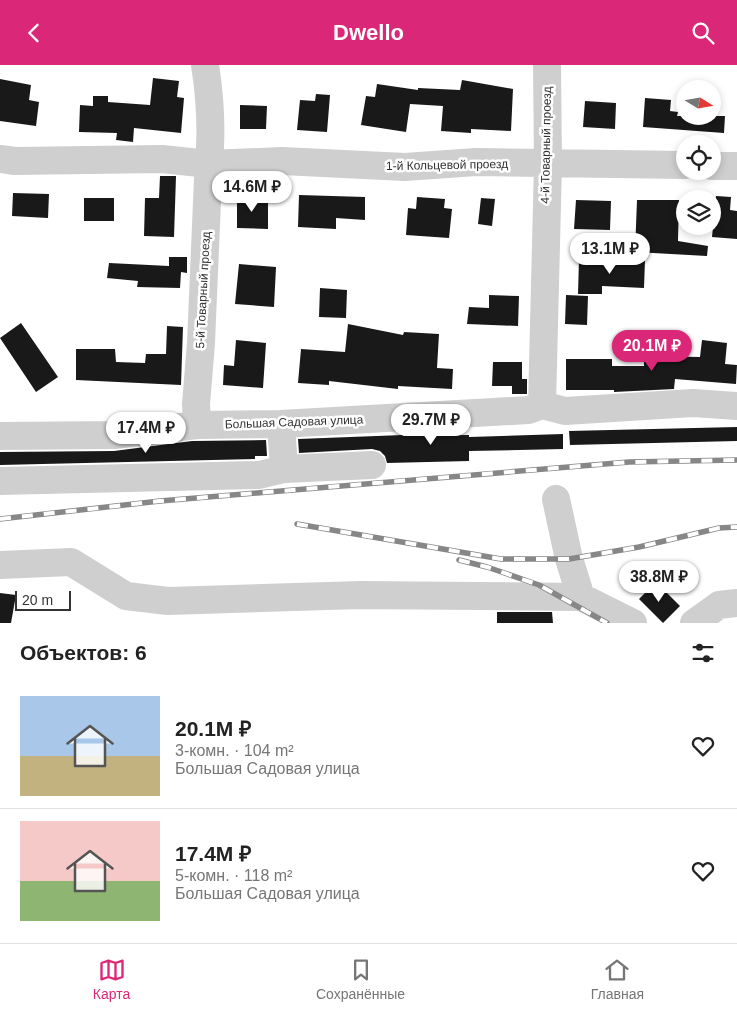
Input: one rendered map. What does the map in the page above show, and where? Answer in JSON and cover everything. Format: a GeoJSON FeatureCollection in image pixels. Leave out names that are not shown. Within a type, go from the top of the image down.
{"type":"FeatureCollection","features":[{"type":"Feature","properties":{"kind":"street","name":"5-й Товарный проезд"},"geometry":{"type":"LineString","coordinates":[[197,425],[196,404],[211,151],[208,85],[205,65]]}},
{"type":"Feature","properties":{"kind":"street","name":"4-й Товарный проезд"},"geometry":{"type":"LineString","coordinates":[[542,405],[548,164],[547,65]]}},
{"type":"Feature","properties":{"kind":"street","name":"1-й Кольцевой проезд"},"geometry":{"type":"LineString","coordinates":[[0,159],[16,161],[162,159],[209,164],[282,161],[405,167],[476,162],[676,165]]}},
{"type":"Feature","properties":{"kind":"street"},"geometry":{"type":"LineString","coordinates":[[721,166],[737,166]]}},
{"type":"Feature","properties":{"kind":"street","name":"Большая Садовая улица"},"geometry":{"type":"LineString","coordinates":[[0,436],[114,435],[197,425],[280,424],[529,410],[542,405],[565,411],[693,403],[737,406]]}},
{"type":"Feature","properties":{"kind":"street"},"geometry":{"type":"LineString","coordinates":[[280,424],[284,469]]}},
{"type":"Feature","properties":{"kind":"street"},"geometry":{"type":"LineString","coordinates":[[0,481],[259,475],[284,469],[372,465]]}},
{"type":"Feature","properties":{"kind":"street"},"geometry":{"type":"LineString","coordinates":[[556,499],[569,559],[581,597]]}},
{"type":"Feature","properties":{"kind":"street"},"geometry":{"type":"LineString","coordinates":[[0,565],[71,562],[126,596],[168,601],[360,595],[581,597],[633,623]]}},
{"type":"Feature","properties":{"kind":"street"},"geometry":{"type":"LineString","coordinates":[[694,623],[719,605],[737,603]]}},
{"type":"Feature","properties":{"kind":"building"},"geometry":{"type":"Polygon","coordinates":[[[153,78],[179,81],[177,97],[184,98],[181,133],[134,128],[133,142],[116,140],[117,133],[79,132],[80,105],[93,106],[93,96],[108,96],[108,102],[150,105],[153,78]]]}},
{"type":"Feature","properties":{"kind":"building"},"geometry":{"type":"Polygon","coordinates":[[[0,79],[31,85],[29,100],[39,102],[36,126],[0,121],[0,79]]]}},
{"type":"Feature","properties":{"kind":"building"},"geometry":{"type":"Polygon","coordinates":[[[462,80],[513,89],[511,131],[471,129],[471,133],[441,131],[443,106],[410,104],[406,132],[361,125],[366,96],[375,97],[377,84],[418,90],[418,88],[460,90],[462,80]]]}},
{"type":"Feature","properties":{"kind":"building"},"geometry":{"type":"Polygon","coordinates":[[[316,94],[330,95],[327,132],[297,130],[300,100],[315,101],[316,94]]]}},
{"type":"Feature","properties":{"kind":"building"},"geometry":{"type":"Polygon","coordinates":[[[645,98],[671,100],[670,111],[676,112],[676,125],[721,125],[721,116],[725,116],[724,133],[643,127],[645,98]]]}},
{"type":"Feature","properties":{"kind":"building"},"geometry":{"type":"Polygon","coordinates":[[[585,101],[616,103],[615,129],[583,127],[585,101]]]}},
{"type":"Feature","properties":{"kind":"building"},"geometry":{"type":"Polygon","coordinates":[[[240,105],[267,106],[266,129],[240,129],[240,105]]]}},
{"type":"Feature","properties":{"kind":"building"},"geometry":{"type":"Polygon","coordinates":[[[160,176],[176,176],[174,237],[144,236],[145,198],[159,198],[160,176]]]}},
{"type":"Feature","properties":{"kind":"building"},"geometry":{"type":"Polygon","coordinates":[[[13,193],[49,194],[48,218],[12,216],[13,193]]]}},
{"type":"Feature","properties":{"kind":"building"},"geometry":{"type":"Polygon","coordinates":[[[299,195],[365,197],[365,220],[336,218],[336,229],[298,227],[299,195]]]}},
{"type":"Feature","properties":{"kind":"building"},"geometry":{"type":"Polygon","coordinates":[[[721,196],[731,197],[730,210],[737,211],[737,239],[712,237],[712,235],[721,235],[721,196]]]}},
{"type":"Feature","properties":{"kind":"building"},"geometry":{"type":"Polygon","coordinates":[[[237,197],[268,198],[268,229],[237,228],[237,197]]]}},
{"type":"Feature","properties":{"kind":"building"},"geometry":{"type":"Polygon","coordinates":[[[417,197],[445,199],[444,208],[452,209],[449,238],[406,235],[408,208],[416,209],[417,197]]]}},
{"type":"Feature","properties":{"kind":"building"},"geometry":{"type":"Polygon","coordinates":[[[84,198],[114,198],[114,221],[84,221],[84,198]]]}},
{"type":"Feature","properties":{"kind":"building"},"geometry":{"type":"Polygon","coordinates":[[[481,198],[495,199],[492,226],[478,224],[481,198]]]}},
{"type":"Feature","properties":{"kind":"building"},"geometry":{"type":"Polygon","coordinates":[[[576,200],[611,201],[610,230],[574,229],[576,200]]]}},
{"type":"Feature","properties":{"kind":"building"},"geometry":{"type":"Polygon","coordinates":[[[637,200],[676,200],[676,235],[678,235],[678,241],[708,246],[707,256],[635,252],[637,200]]]}},
{"type":"Feature","properties":{"kind":"building"},"geometry":{"type":"Polygon","coordinates":[[[169,257],[187,257],[187,273],[181,272],[180,288],[137,287],[138,281],[107,278],[109,263],[169,266],[169,257]]]}},
{"type":"Feature","properties":{"kind":"building"},"geometry":{"type":"Polygon","coordinates":[[[579,259],[645,260],[644,288],[602,286],[602,294],[578,294],[579,259]]]}},
{"type":"Feature","properties":{"kind":"building"},"geometry":{"type":"Polygon","coordinates":[[[239,264],[276,267],[274,307],[235,304],[239,264]]]}},
{"type":"Feature","properties":{"kind":"building"},"geometry":{"type":"Polygon","coordinates":[[[320,288],[347,290],[346,318],[319,317],[320,288]]]}},
{"type":"Feature","properties":{"kind":"building"},"geometry":{"type":"Polygon","coordinates":[[[489,295],[519,296],[518,326],[467,324],[469,307],[489,308],[489,295]]]}},
{"type":"Feature","properties":{"kind":"building"},"geometry":{"type":"Polygon","coordinates":[[[566,295],[588,296],[587,325],[565,324],[566,295]]]}},
{"type":"Feature","properties":{"kind":"building"},"geometry":{"type":"Polygon","coordinates":[[[21,323],[58,377],[36,392],[0,338],[21,323]]]}},
{"type":"Feature","properties":{"kind":"building"},"geometry":{"type":"Polygon","coordinates":[[[348,324],[403,335],[404,332],[439,334],[437,368],[453,369],[452,389],[398,386],[398,389],[329,381],[329,385],[298,383],[301,349],[345,352],[348,324]]]}},
{"type":"Feature","properties":{"kind":"building"},"geometry":{"type":"Polygon","coordinates":[[[167,326],[183,327],[181,385],[76,380],[76,349],[115,349],[116,362],[145,363],[146,354],[166,354],[167,326]]]}},
{"type":"Feature","properties":{"kind":"building"},"geometry":{"type":"Polygon","coordinates":[[[236,340],[266,343],[263,388],[223,385],[224,365],[234,366],[236,340]]]}},
{"type":"Feature","properties":{"kind":"building"},"geometry":{"type":"Polygon","coordinates":[[[702,340],[727,343],[725,364],[737,365],[736,384],[675,379],[674,389],[614,392],[614,390],[566,390],[566,359],[612,359],[612,366],[644,366],[644,356],[700,357],[702,340]]]}},
{"type":"Feature","properties":{"kind":"building"},"geometry":{"type":"Polygon","coordinates":[[[493,362],[522,362],[522,379],[527,379],[527,394],[512,394],[512,386],[492,386],[493,362]]]}},
{"type":"Feature","properties":{"kind":"building"},"geometry":{"type":"Polygon","coordinates":[[[737,427],[737,441],[570,445],[569,431],[737,427]]]}},
{"type":"Feature","properties":{"kind":"building"},"geometry":{"type":"Polygon","coordinates":[[[563,434],[563,449],[469,451],[469,461],[387,463],[385,456],[380,451],[372,449],[299,453],[298,439],[403,435],[469,435],[469,437],[563,434]]]}},
{"type":"Feature","properties":{"kind":"building"},"geometry":{"type":"Polygon","coordinates":[[[266,440],[267,456],[255,456],[255,459],[0,465],[0,452],[114,451],[192,441],[266,440]]]}},
{"type":"Feature","properties":{"kind":"building"},"geometry":{"type":"Polygon","coordinates":[[[656,582],[680,606],[663,623],[639,599],[656,582]]]}},
{"type":"Feature","properties":{"kind":"building"},"geometry":{"type":"Polygon","coordinates":[[[0,593],[16,595],[11,623],[0,623],[0,593]]]}},
{"type":"Feature","properties":{"kind":"building"},"geometry":{"type":"Polygon","coordinates":[[[497,612],[552,612],[553,623],[497,623],[497,612]]]}},
{"type":"Feature","properties":{"kind":"railway"},"geometry":{"type":"LineString","coordinates":[[0,519],[160,501],[629,462],[737,460]]}},
{"type":"Feature","properties":{"kind":"railway"},"geometry":{"type":"LineString","coordinates":[[297,524],[501,559],[569,559],[639,547],[719,528],[737,527]]}},
{"type":"Feature","properties":{"kind":"railway"},"geometry":{"type":"LineString","coordinates":[[459,560],[487,567],[539,585],[607,623]]}}]}
